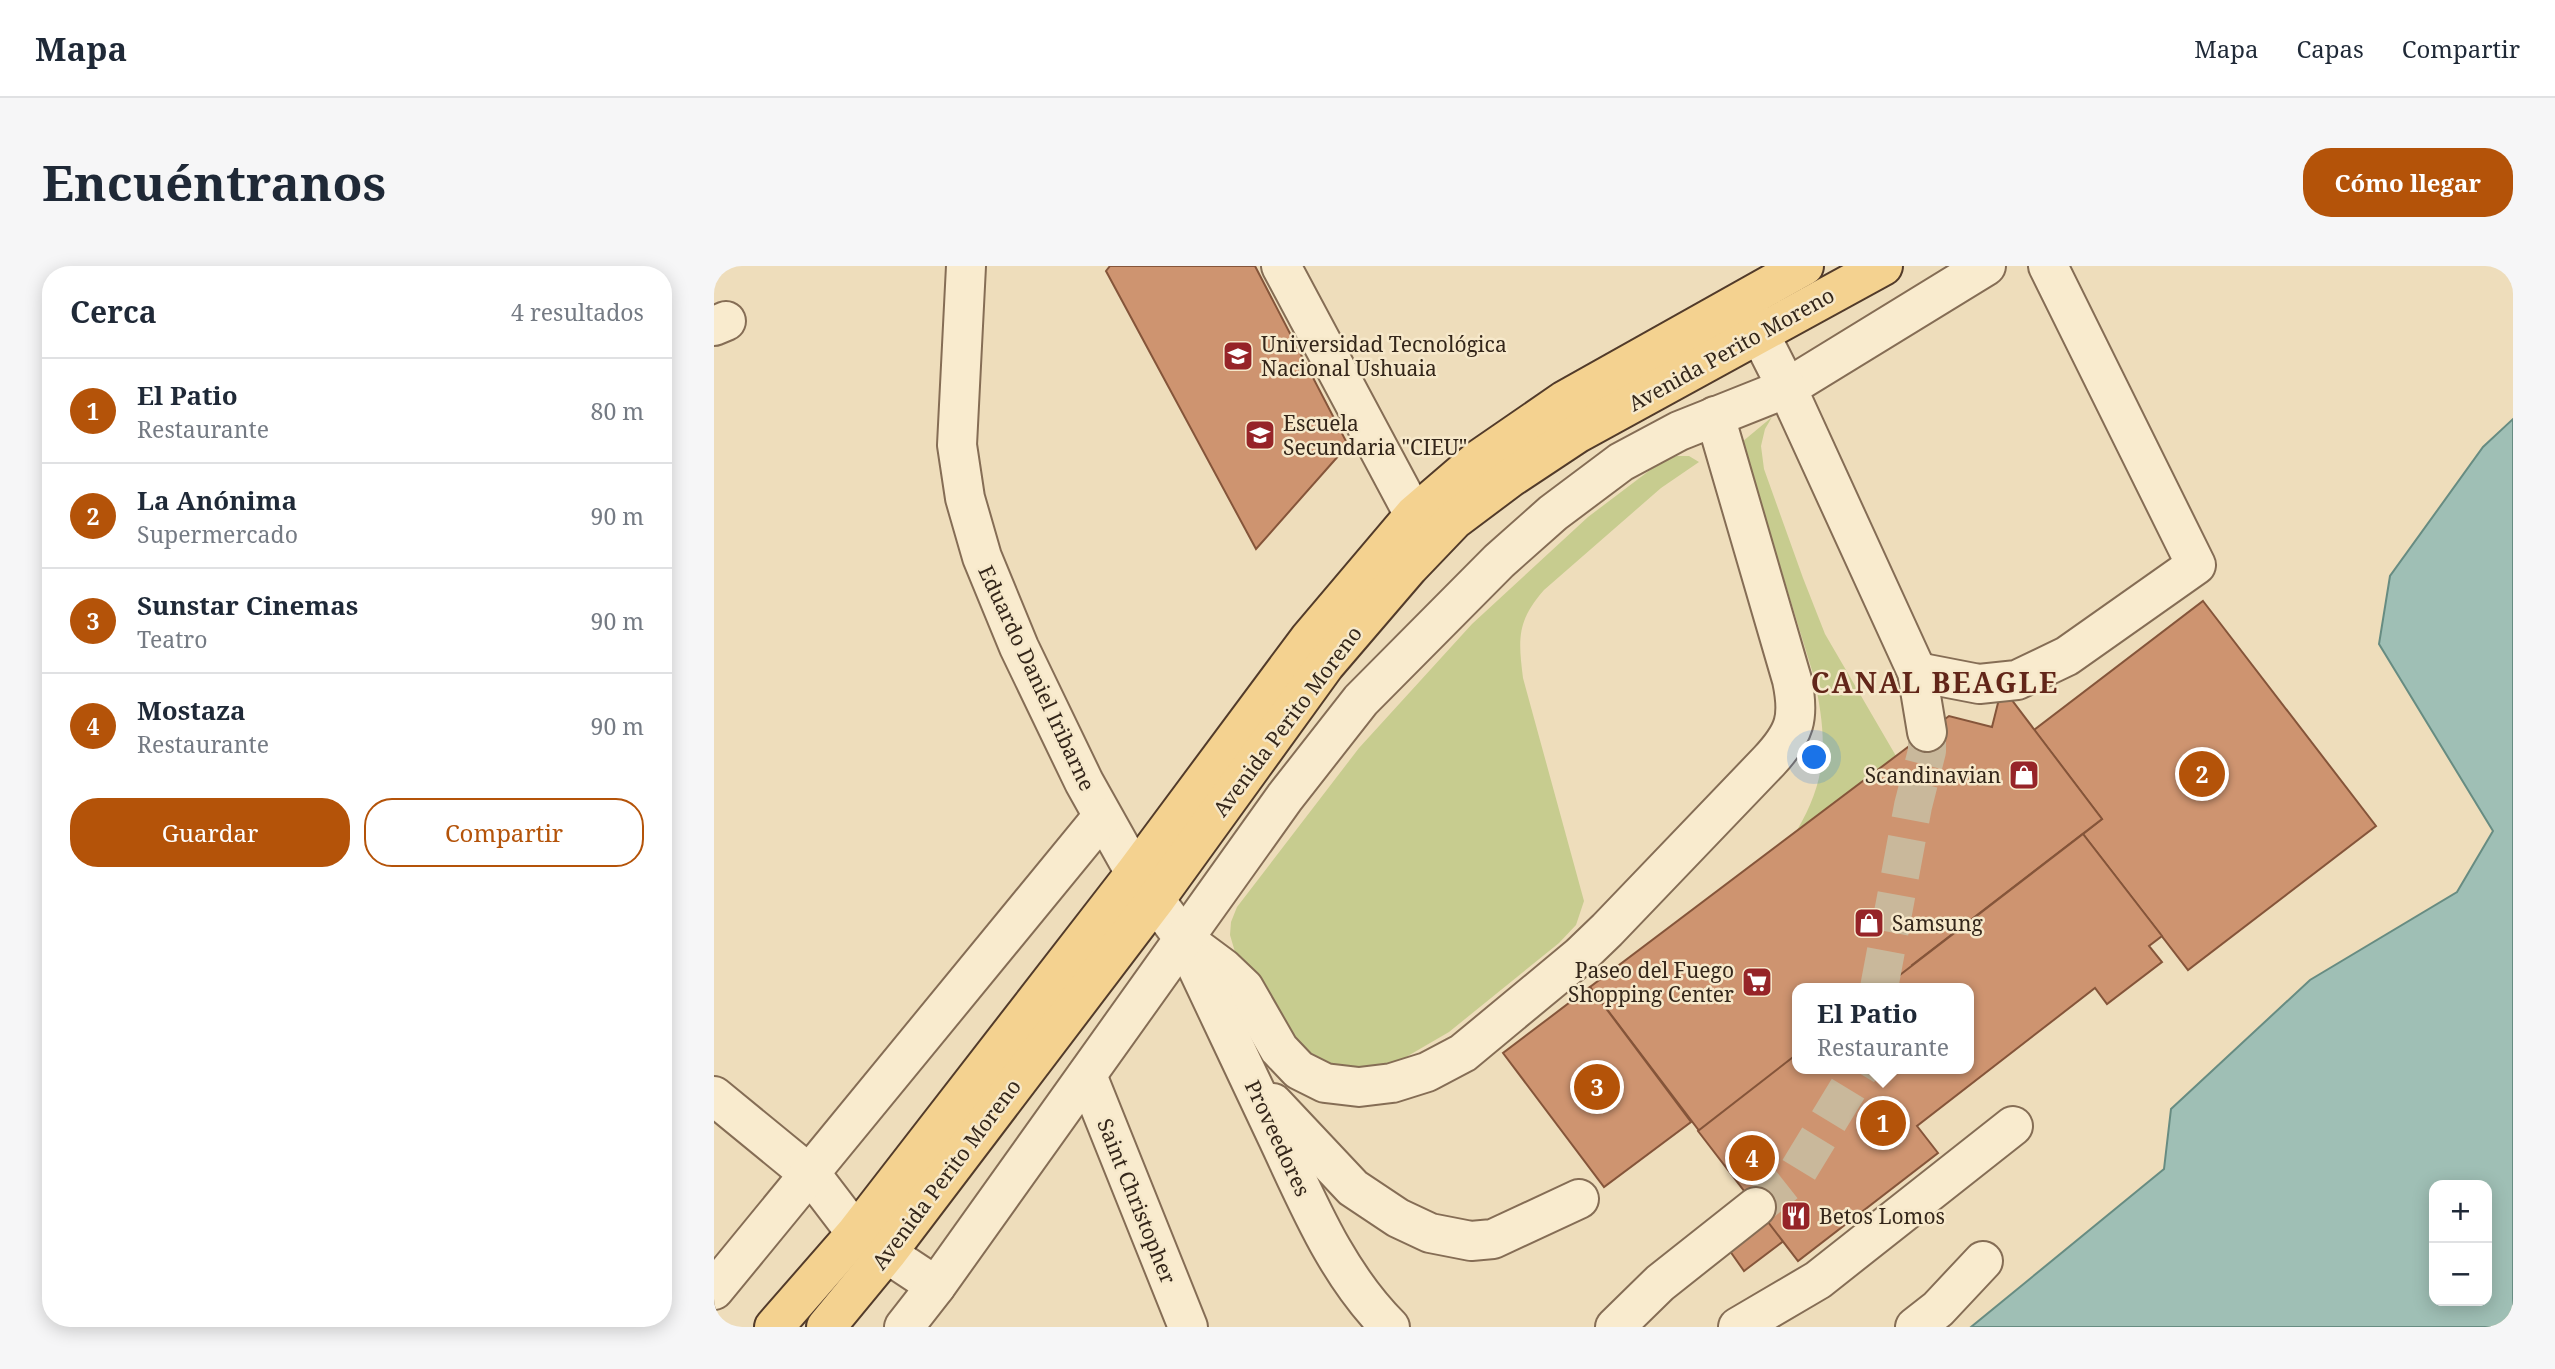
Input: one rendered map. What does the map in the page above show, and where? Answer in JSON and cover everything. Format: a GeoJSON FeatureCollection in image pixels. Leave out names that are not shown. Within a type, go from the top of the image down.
{"type":"FeatureCollection","features":[{"type":"Feature","properties":{"kind":"main road","name":"Avenida Perito Moreno"},"geometry":{"type":"LineString","coordinates":[[826,1327],[871,1243],[1145,887],[1391,586],[1454,520],[1510,478],[1751,317],[1804,266]]}},
{"type":"Feature","properties":{"kind":"main road","name":"Avenida Perito Moreno"},"geometry":{"type":"LineString","coordinates":[[1145,887],[1309,639],[1414,514],[1478,460],[1565,400],[1751,317],[1883,266]]}},
{"type":"Feature","properties":{"kind":"main road","name":"Avenida Perito Moreno"},"geometry":{"type":"LineString","coordinates":[[774,1327],[871,1243]]}},
{"type":"Feature","properties":{"kind":"street","name":"Eduardo Daniel Iribarne"},"geometry":{"type":"LineString","coordinates":[[966,266],[957,445],[965,498],[982,557],[1019,647],[1102,817],[1145,887],[1184,939]]}},
{"type":"Feature","properties":{"kind":"street"},"geometry":{"type":"LineString","coordinates":[[1281,266],[1414,514]]}},
{"type":"Feature","properties":{"kind":"street"},"geometry":{"type":"LineString","coordinates":[[904,1327],[1285,797],[1361,700],[1499,561],[1553,513],[1620,462],[1679,431],[1787,388],[1986,266]]}},
{"type":"Feature","properties":{"kind":"street"},"geometry":{"type":"LineString","coordinates":[[1917,672],[1979,684],[2017,680],[2067,656],[2196,565],[2048,266]]}},
{"type":"Feature","properties":{"kind":"street"},"geometry":{"type":"LineString","coordinates":[[1751,317],[1787,388],[1917,672],[1927,732]]}},
{"type":"Feature","properties":{"kind":"street"},"geometry":{"type":"LineString","coordinates":[[1184,939],[1223,968],[1244,988],[1279,1049],[1299,1070],[1325,1083],[1359,1087],[1392,1083],[1427,1072],[1462,1053],[1580,956],[1607,930],[1777,752],[1791,734],[1797,717],[1793,680],[1716,416]]}},
{"type":"Feature","properties":{"kind":"street"},"geometry":{"type":"LineString","coordinates":[[714,1290],[1102,817]]}},
{"type":"Feature","properties":{"kind":"street","name":"Proveedores"},"geometry":{"type":"LineString","coordinates":[[1184,939],[1309,1206],[1340,1265],[1376,1313],[1390,1327]]}},
{"type":"Feature","properties":{"kind":"street","name":"Saint Christopher"},"geometry":{"type":"LineString","coordinates":[[1087,1075],[1174,1319]]}},
{"type":"Feature","properties":{"kind":"street"},"geometry":{"type":"LineString","coordinates":[[1250,1079],[1353,1188],[1398,1218],[1430,1233],[1471,1241],[1493,1240],[1579,1199]]}},
{"type":"Feature","properties":{"kind":"street"},"geometry":{"type":"LineString","coordinates":[[714,1096],[810,1174],[871,1243],[936,1286]]}},
{"type":"Feature","properties":{"kind":"street"},"geometry":{"type":"LineString","coordinates":[[1738,1327],[1818,1280],[2013,1126]]}},
{"type":"Feature","properties":{"kind":"street"},"geometry":{"type":"LineString","coordinates":[[1615,1327],[1660,1283],[1756,1207]]}},
{"type":"Feature","properties":{"kind":"street"},"geometry":{"type":"LineString","coordinates":[[1915,1327],[1938,1309],[1983,1261]]}},
{"type":"Feature","properties":{"kind":"green space"},"geometry":{"type":"Polygon","coordinates":[[[1772,417],[1765,429],[1761,446],[1764,469],[1803,578],[1825,634],[1896,756],[1796,832],[1815,793],[1820,775],[1823,738],[1814,677],[1742,442],[1772,417]]]}},
{"type":"Feature","properties":{"kind":"green space"},"geometry":{"type":"Polygon","coordinates":[[[1677,456],[1689,456],[1699,462],[1661,488],[1544,590],[1529,611],[1521,631],[1523,678],[1584,901],[1576,925],[1559,943],[1449,1032],[1394,1064],[1343,1072],[1289,1043],[1235,952],[1230,935],[1231,922],[1237,907],[1359,748],[1472,624],[1588,517],[1662,461],[1677,456]]]}},
{"type":"Feature","properties":{"kind":"water"},"geometry":{"type":"Polygon","coordinates":[[[2513,419],[2513,1327],[1971,1327],[2164,1169],[2171,1109],[2310,980],[2457,892],[2493,831],[2379,644],[2390,576],[2483,447],[2513,419]]]}},
{"type":"Feature","properties":{"kind":"building"},"geometry":{"type":"Polygon","coordinates":[[[1110,266],[1255,266],[1348,445],[1256,549],[1106,271],[1110,266]]]}},
{"type":"Feature","properties":{"kind":"building"},"geometry":{"type":"Polygon","coordinates":[[[2203,601],[2376,826],[2188,970],[2083,834],[2102,819],[2034,730],[2203,601]]]}},
{"type":"Feature","properties":{"kind":"building","name":"Paseo del Fuego Shopping Center"},"geometry":{"type":"Polygon","coordinates":[[[2002,687],[2102,819],[1912,965],[1917,983],[1792,983],[1792,1074],[1928,1074],[1927,1081],[1920,1110],[1907,1138],[1883,1166],[1744,1271],[1725,1244],[1763,1215],[1590,987],[1949,716],[1992,727],[2002,687]]]}},
{"type":"Feature","properties":{"kind":"building"},"geometry":{"type":"Polygon","coordinates":[[[2083,834],[2162,936],[2149,946],[2162,962],[2107,1004],[2095,988],[1917,1126],[1938,1153],[1798,1261],[1698,1131],[1792,1058],[1792,1074],[1974,1074],[1974,983],[1889,983],[2083,834]]]}},
{"type":"Feature","properties":{"kind":"building"},"geometry":{"type":"Polygon","coordinates":[[[1590,987],[1691,1122],[1604,1187],[1503,1053],[1590,987]]]}},
{"type":"Feature","properties":{"kind":"tunnel"},"geometry":{"type":"LineString","coordinates":[[1880,983],[1913,806],[1927,751],[1927,732]]}},
{"type":"Feature","properties":{"kind":"tunnel"},"geometry":{"type":"LineString","coordinates":[[1756,1207],[1795,1176],[1857,1074]]}},
{"type":"Feature","properties":{"kind":"place","name":"Universidad Tecnológica Nacional Ushuaia"},"geometry":{"type":"Point","coordinates":[1238,356]}},
{"type":"Feature","properties":{"kind":"place","name":"Escuela Secundaria \"CIEU\""},"geometry":{"type":"Point","coordinates":[1260,435]}},
{"type":"Feature","properties":{"kind":"place","name":"La Anónima"},"geometry":{"type":"Point","coordinates":[2202,774]}},
{"type":"Feature","properties":{"kind":"place","name":"Scandinavian"},"geometry":{"type":"Point","coordinates":[2024,775]}},
{"type":"Feature","properties":{"kind":"place","name":"Samsung"},"geometry":{"type":"Point","coordinates":[1869,923]}},
{"type":"Feature","properties":{"kind":"place","name":"Paseo del Fuego Shopping Center"},"geometry":{"type":"Point","coordinates":[1757,982]}},
{"type":"Feature","properties":{"kind":"place","name":"Sunstar Cinemas"},"geometry":{"type":"Point","coordinates":[1597,1087]}},
{"type":"Feature","properties":{"kind":"place","name":"El Patio"},"geometry":{"type":"Point","coordinates":[1883,1123]}},
{"type":"Feature","properties":{"kind":"place","name":"Mostaza"},"geometry":{"type":"Point","coordinates":[1752,1158]}},
{"type":"Feature","properties":{"kind":"place","name":"Betos Lomos"},"geometry":{"type":"Point","coordinates":[1796,1216]}},
{"type":"Feature","properties":{"kind":"district","name":"CANAL BEAGLE"},"geometry":{"type":"Point","coordinates":[1935,682]}}]}
